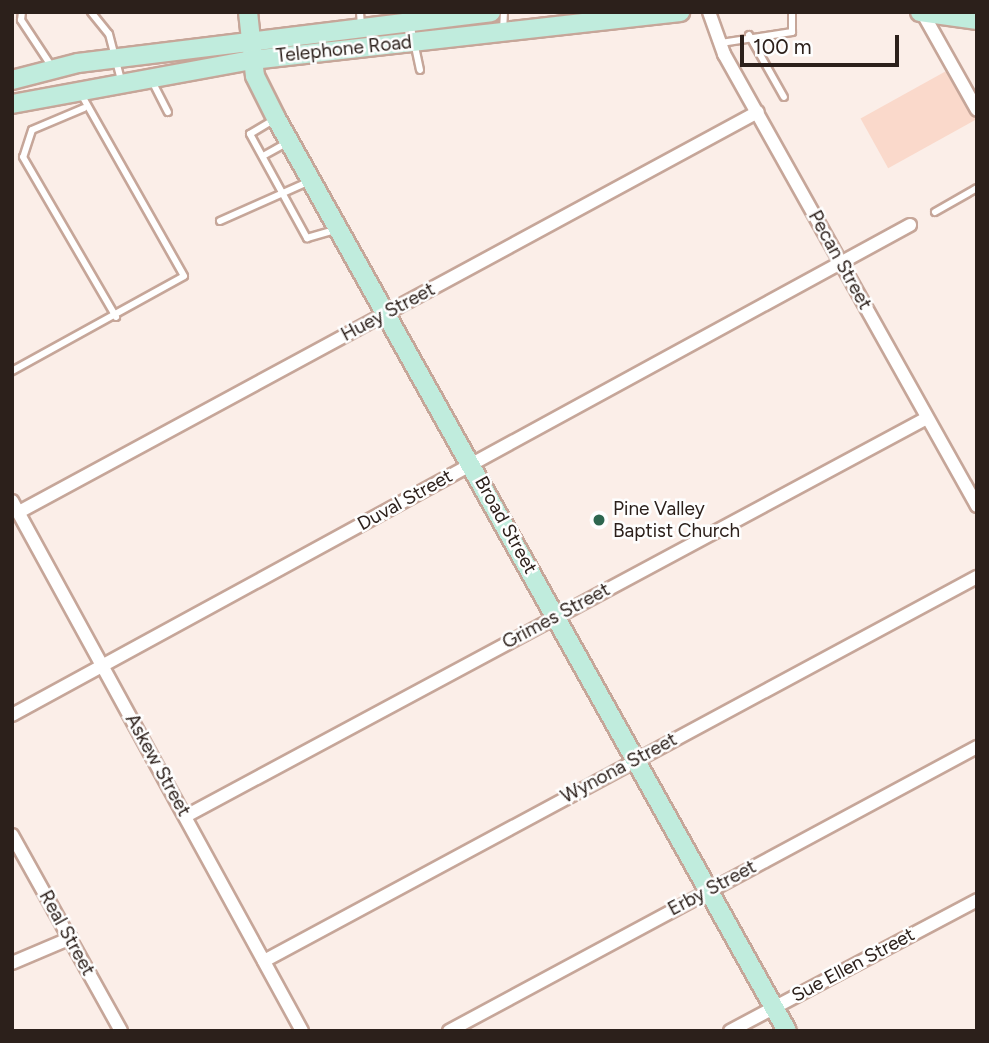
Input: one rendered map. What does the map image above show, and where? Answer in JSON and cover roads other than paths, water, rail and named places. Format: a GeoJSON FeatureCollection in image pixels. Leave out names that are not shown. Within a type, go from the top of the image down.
{"type":"FeatureCollection","features":[{"type":"Feature","properties":{"kind":"main road","name":"Broad Street"},"geometry":{"type":"LineString","coordinates":[[248,12],[252,60],[276,118],[387,311],[787,1031]]}},
{"type":"Feature","properties":{"kind":"main road","name":"Telephone Road"},"geometry":{"type":"LineString","coordinates":[[12,80],[117,58],[249,41],[361,20],[391,18],[410,22],[488,12]]}},
{"type":"Feature","properties":{"kind":"main road","name":"Telephone Road"},"geometry":{"type":"LineString","coordinates":[[12,104],[78,87],[252,60],[680,12]]}},
{"type":"Feature","properties":{"kind":"main road"},"geometry":{"type":"LineString","coordinates":[[921,12],[977,20]]}},
{"type":"Feature","properties":{"kind":"street","name":"Pecan Street"},"geometry":{"type":"LineString","coordinates":[[709,12],[719,43],[977,506]]}},
{"type":"Feature","properties":{"kind":"street"},"geometry":{"type":"LineString","coordinates":[[921,12],[977,110]]}},
{"type":"Feature","properties":{"kind":"street","name":"Huey Street"},"geometry":{"type":"LineString","coordinates":[[16,506],[758,112]]}},
{"type":"Feature","properties":{"kind":"street","name":"Duval Street"},"geometry":{"type":"LineString","coordinates":[[12,715],[909,225]]}},
{"type":"Feature","properties":{"kind":"street","name":"Grimes Street"},"geometry":{"type":"LineString","coordinates":[[186,816],[927,418]]}},
{"type":"Feature","properties":{"kind":"street","name":"Askew Street"},"geometry":{"type":"LineString","coordinates":[[16,506],[302,1031]]}},
{"type":"Feature","properties":{"kind":"street","name":"Wynona Street"},"geometry":{"type":"LineString","coordinates":[[264,961],[636,758],[977,577]]}},
{"type":"Feature","properties":{"kind":"street","name":"Erby Street"},"geometry":{"type":"LineString","coordinates":[[449,1031],[977,747]]}},
{"type":"Feature","properties":{"kind":"street","name":"Real Street"},"geometry":{"type":"LineString","coordinates":[[12,835],[121,1031]]}},
{"type":"Feature","properties":{"kind":"street","name":"Sue Ellen Street"},"geometry":{"type":"LineString","coordinates":[[730,1031],[977,900]]}},
{"type":"Feature","properties":{"kind":"street"},"geometry":{"type":"LineString","coordinates":[[12,963],[71,938]]}},
{"type":"Feature","properties":{"kind":"lane"},"geometry":{"type":"LineString","coordinates":[[22,12],[21,20],[54,70]]}},
{"type":"Feature","properties":{"kind":"lane"},"geometry":{"type":"LineString","coordinates":[[91,12],[109,34],[121,80]]}},
{"type":"Feature","properties":{"kind":"lane"},"geometry":{"type":"LineString","coordinates":[[503,32],[504,12]]}},
{"type":"Feature","properties":{"kind":"lane"},"geometry":{"type":"LineString","coordinates":[[719,43],[750,35],[792,32],[792,12]]}},
{"type":"Feature","properties":{"kind":"lane"},"geometry":{"type":"LineString","coordinates":[[410,22],[420,70]]}},
{"type":"Feature","properties":{"kind":"lane"},"geometry":{"type":"LineString","coordinates":[[750,35],[784,97]]}},
{"type":"Feature","properties":{"kind":"lane"},"geometry":{"type":"LineString","coordinates":[[149,76],[168,112]]}},
{"type":"Feature","properties":{"kind":"lane"},"geometry":{"type":"LineString","coordinates":[[12,371],[116,317],[184,276],[84,108],[78,87]]}},
{"type":"Feature","properties":{"kind":"lane"},"geometry":{"type":"LineString","coordinates":[[84,108],[32,130],[23,157],[116,317]]}},
{"type":"Feature","properties":{"kind":"lane"},"geometry":{"type":"LineString","coordinates":[[276,118],[250,133],[308,239],[339,228]]}},
{"type":"Feature","properties":{"kind":"lane"},"geometry":{"type":"LineString","coordinates":[[263,156],[289,141]]}},
{"type":"Feature","properties":{"kind":"lane"},"geometry":{"type":"LineString","coordinates":[[220,221],[312,180]]}},
{"type":"Feature","properties":{"kind":"lane"},"geometry":{"type":"LineString","coordinates":[[935,212],[977,188]]}},
{"type":"Feature","properties":{"kind":"place","name":"Pine Valley Baptist Church"},"geometry":{"type":"Point","coordinates":[599,520]}}]}
